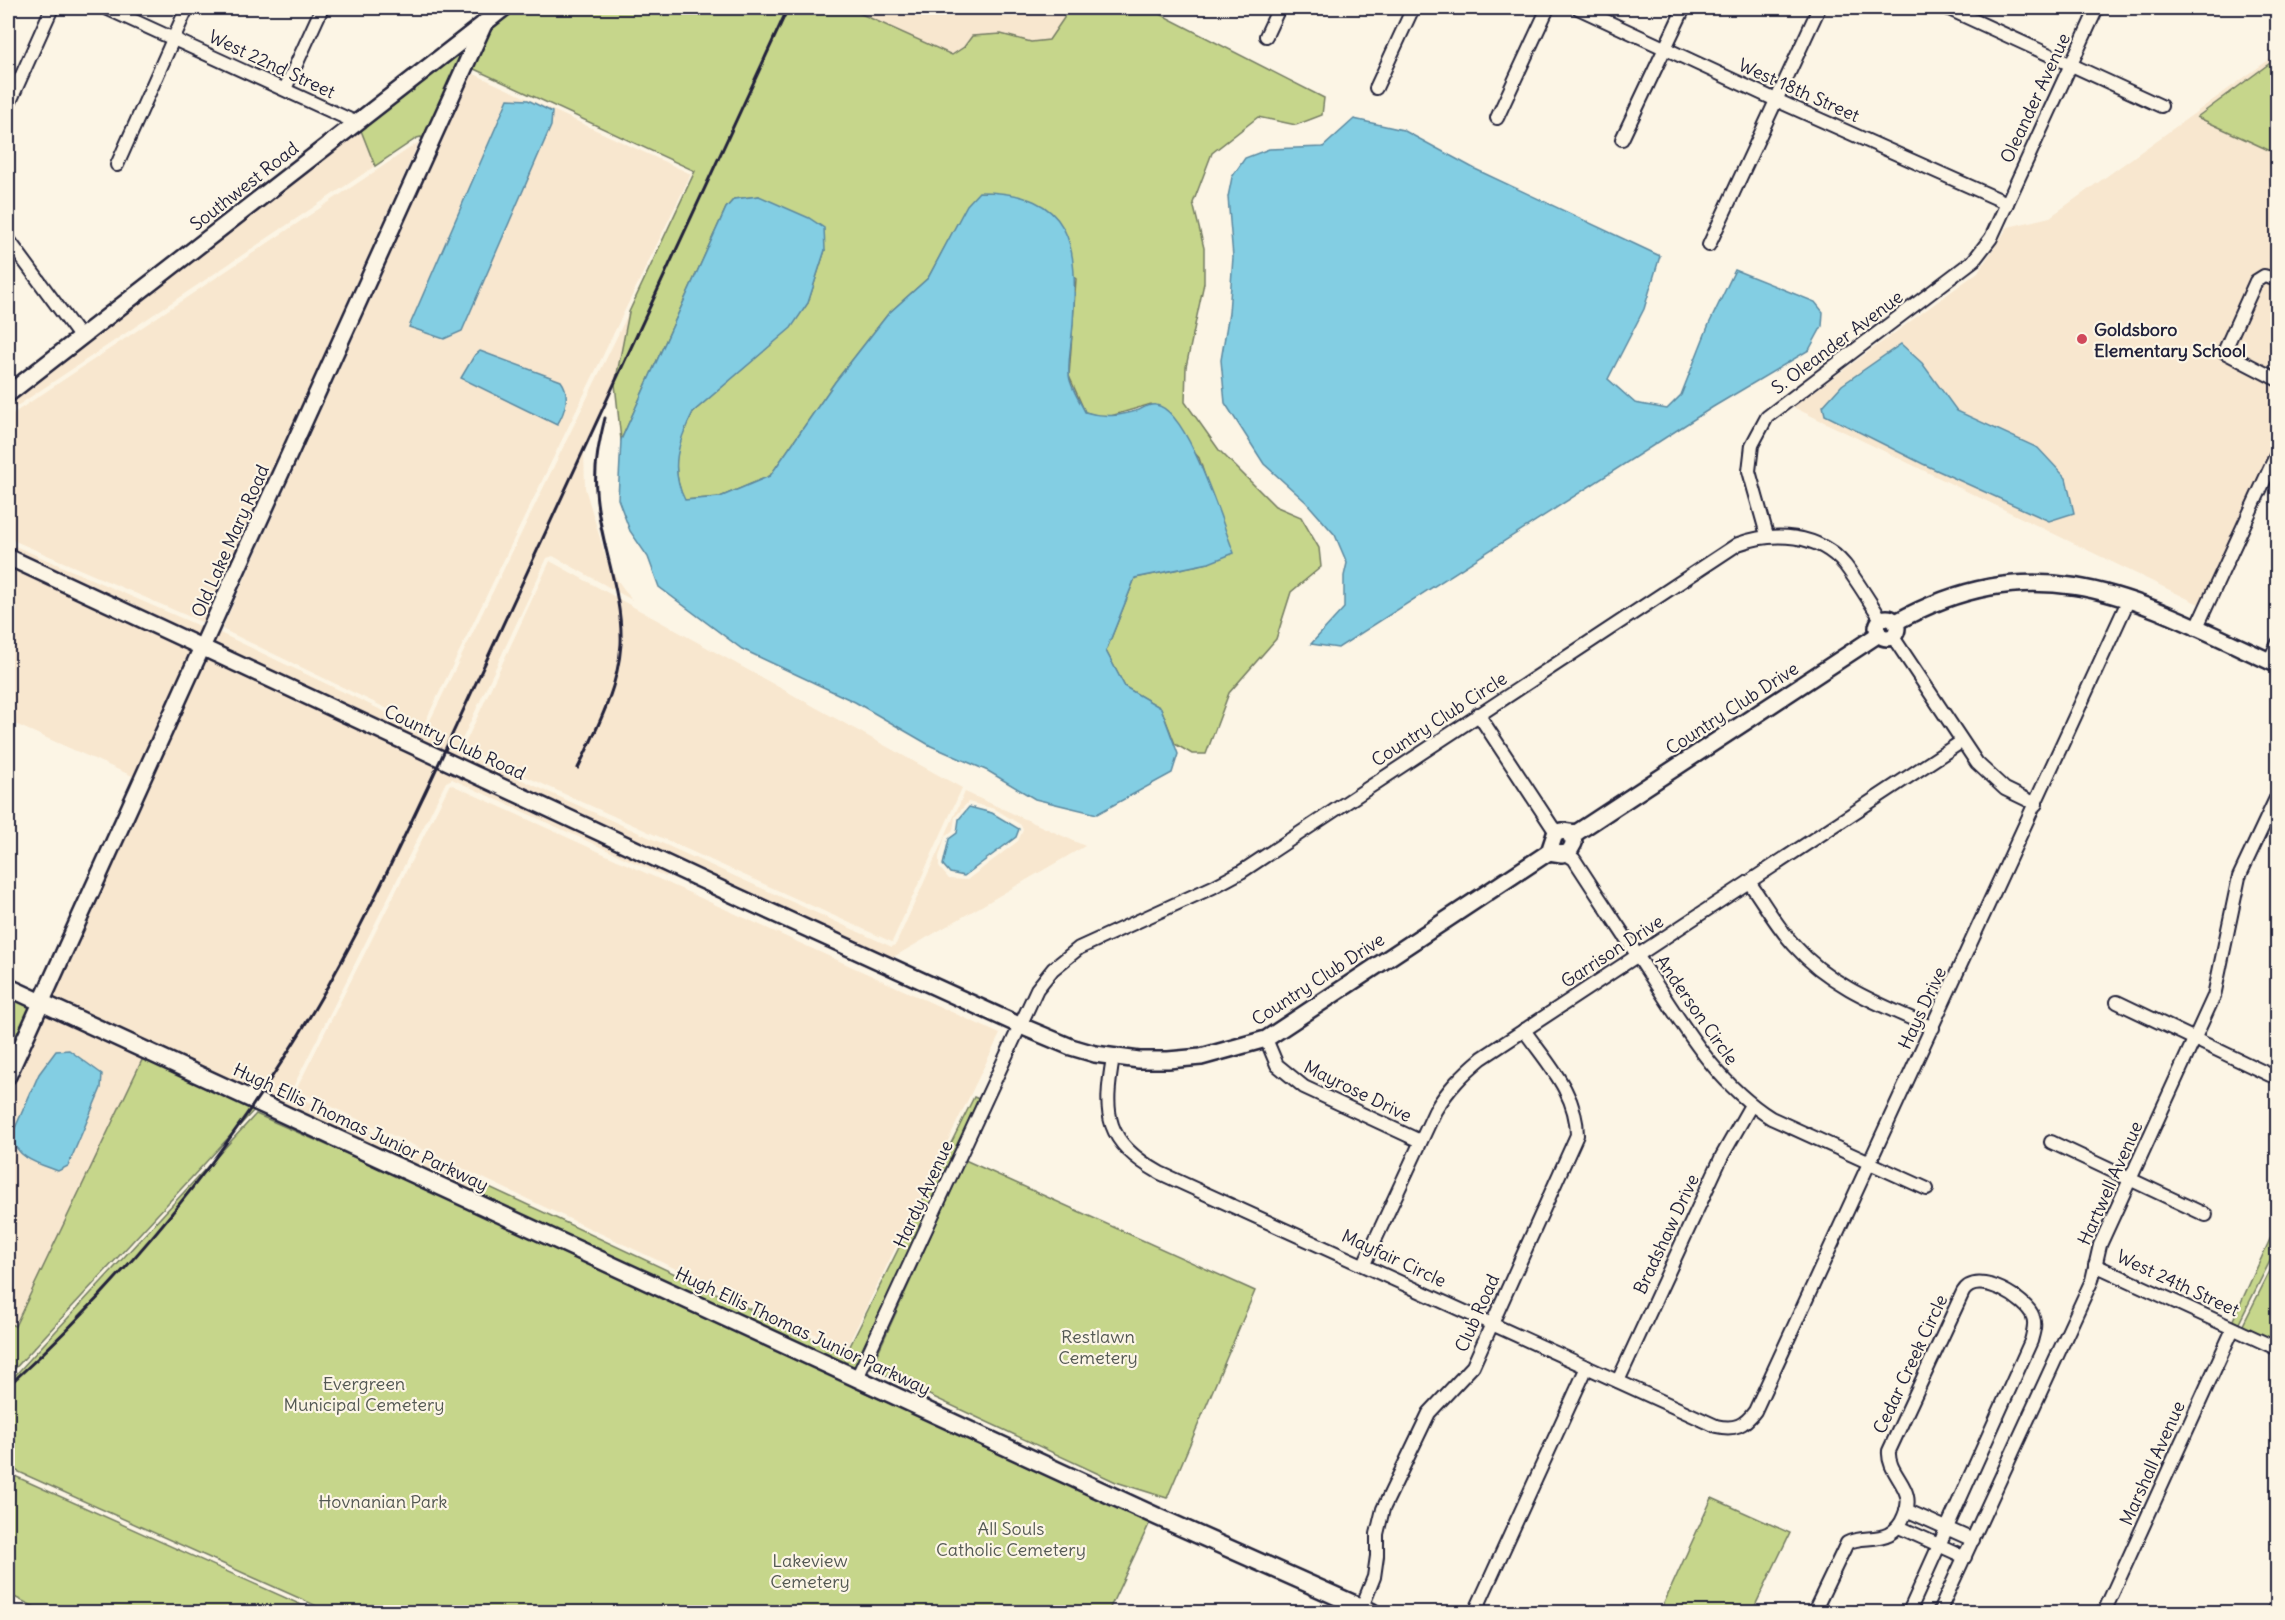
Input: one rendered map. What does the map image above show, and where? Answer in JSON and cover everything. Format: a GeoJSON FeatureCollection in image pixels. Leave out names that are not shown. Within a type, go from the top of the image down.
{"type":"FeatureCollection","features":[{"type":"Feature","properties":{"kind":"main road"},"geometry":{"type":"LineString","coordinates":[[8,987],[42,1003]]}},
{"type":"Feature","properties":{"kind":"main road","name":"Hugh Ellis Thomas Junior Parkway"},"geometry":{"type":"LineString","coordinates":[[42,1003],[1365,1611]]}},
{"type":"Feature","properties":{"kind":"street"},"geometry":{"type":"LineString","coordinates":[[8,106],[52,8]]}},
{"type":"Feature","properties":{"kind":"street","name":"West 22nd Street"},"geometry":{"type":"LineString","coordinates":[[106,8],[357,123]]}},
{"type":"Feature","properties":{"kind":"street"},"geometry":{"type":"LineString","coordinates":[[117,165],[187,8]]}},
{"type":"Feature","properties":{"kind":"street"},"geometry":{"type":"LineString","coordinates":[[285,89],[322,8]]}},
{"type":"Feature","properties":{"kind":"street","name":"Southwest Road"},"geometry":{"type":"LineString","coordinates":[[8,394],[504,8]]}},
{"type":"Feature","properties":{"kind":"street"},"geometry":{"type":"LineString","coordinates":[[1266,36],[1279,8]]}},
{"type":"Feature","properties":{"kind":"street"},"geometry":{"type":"LineString","coordinates":[[1376,88],[1413,8]]}},
{"type":"Feature","properties":{"kind":"street"},"geometry":{"type":"LineString","coordinates":[[1497,118],[1548,8]]}},
{"type":"Feature","properties":{"kind":"street","name":"West 18th Street"},"geometry":{"type":"LineString","coordinates":[[1578,8],[1776,100],[2007,203]]}},
{"type":"Feature","properties":{"kind":"street"},"geometry":{"type":"LineString","coordinates":[[1622,139],[1684,8]]}},
{"type":"Feature","properties":{"kind":"street"},"geometry":{"type":"LineString","coordinates":[[1709,245],[1819,8]]}},
{"type":"Feature","properties":{"kind":"street"},"geometry":{"type":"LineString","coordinates":[[1947,8],[2162,106]]}},
{"type":"Feature","properties":{"kind":"street","name":"Oleander Avenue"},"geometry":{"type":"LineString","coordinates":[[2007,203],[2097,8]]}},
{"type":"Feature","properties":{"kind":"street","name":"Old Lake Mary Road"},"geometry":{"type":"LineString","coordinates":[[8,1076],[485,22]]}},
{"type":"Feature","properties":{"kind":"street","name":"S. Oleander Avenue"},"geometry":{"type":"LineString","coordinates":[[1767,535],[1755,501],[1749,471],[1752,446],[1767,417],[1974,260],[1991,238],[2007,203]]}},
{"type":"Feature","properties":{"kind":"street"},"geometry":{"type":"LineString","coordinates":[[8,239],[81,338]]}},
{"type":"Feature","properties":{"kind":"street"},"geometry":{"type":"LineString","coordinates":[[2277,280],[2268,276],[2259,278],[2225,348],[2226,355],[2277,380]]}},
{"type":"Feature","properties":{"kind":"street"},"geometry":{"type":"LineString","coordinates":[[2196,629],[2277,451]]}},
{"type":"Feature","properties":{"kind":"street","name":"Country Club Circle"},"geometry":{"type":"LineString","coordinates":[[1021,1026],[1037,989],[1053,969],[1079,948],[1241,872],[1738,544],[1767,535],[1798,538],[1820,546],[1843,563],[1961,742],[1990,777],[2005,789],[2036,804]]}},
{"type":"Feature","properties":{"kind":"street","name":"Country Club Road"},"geometry":{"type":"LineString","coordinates":[[8,557],[885,964]]}},
{"type":"Feature","properties":{"kind":"street","name":"Country Club Drive"},"geometry":{"type":"LineString","coordinates":[[885,964],[1071,1047],[1113,1058],[1168,1060],[1201,1057],[1266,1039],[1887,628],[1953,596],[1984,587],[2018,582],[2081,585],[2129,599],[2273,664]]}},
{"type":"Feature","properties":{"kind":"street","name":"Hays Drive"},"geometry":{"type":"LineString","coordinates":[[1740,1426],[1746,1423],[1755,1411],[2129,599]]}},
{"type":"Feature","properties":{"kind":"street"},"geometry":{"type":"LineString","coordinates":[[2273,664],[2277,643]]}},
{"type":"Feature","properties":{"kind":"street","name":"Anderson Circle"},"geometry":{"type":"LineString","coordinates":[[1478,714],[1701,1051],[1723,1080],[1751,1105],[1771,1118],[1927,1189]]}},
{"type":"Feature","properties":{"kind":"street","name":"Garrison Drive"},"geometry":{"type":"LineString","coordinates":[[1364,1263],[1420,1141],[1446,1093],[1463,1074],[1524,1030],[1961,742]]}},
{"type":"Feature","properties":{"kind":"street","name":"Hartwell Avenue"},"geometry":{"type":"LineString","coordinates":[[1939,1612],[2092,1280],[2100,1245],[2214,996],[2239,878],[2277,794]]}},
{"type":"Feature","properties":{"kind":"street"},"geometry":{"type":"LineString","coordinates":[[1749,882],[1794,945],[1838,984],[1933,1028]]}},
{"type":"Feature","properties":{"kind":"street"},"geometry":{"type":"LineString","coordinates":[[2117,1002],[2270,1075]]}},
{"type":"Feature","properties":{"kind":"street","name":"Hardy Avenue"},"geometry":{"type":"LineString","coordinates":[[857,1378],[1021,1026]]}},
{"type":"Feature","properties":{"kind":"street","name":"Club Road"},"geometry":{"type":"LineString","coordinates":[[1365,1611],[1374,1577],[1377,1534],[1383,1509],[1429,1413],[1440,1398],[1462,1380],[1473,1366],[1577,1135],[1577,1114],[1571,1098],[1524,1030]]}},
{"type":"Feature","properties":{"kind":"street","name":"Mayrose Drive"},"geometry":{"type":"LineString","coordinates":[[1266,1039],[1277,1065],[1304,1088],[1420,1141]]}},
{"type":"Feature","properties":{"kind":"street","name":"Mayfair Circle"},"geometry":{"type":"LineString","coordinates":[[1113,1058],[1107,1108],[1118,1134],[1136,1159],[1160,1173],[1364,1263],[1716,1426],[1740,1426]]}},
{"type":"Feature","properties":{"kind":"street","name":"Bradshaw Drive"},"geometry":{"type":"LineString","coordinates":[[1618,1381],[1722,1156],[1751,1105]]}},
{"type":"Feature","properties":{"kind":"street"},"geometry":{"type":"LineString","coordinates":[[2051,1142],[2206,1215]]}},
{"type":"Feature","properties":{"kind":"street","name":"West 24th Street"},"geometry":{"type":"LineString","coordinates":[[2095,1265],[2277,1349]]}},
{"type":"Feature","properties":{"kind":"street","name":"Cedar Creek Circle"},"geometry":{"type":"LineString","coordinates":[[1906,1510],[1907,1491],[1888,1463],[1889,1451],[1967,1285],[1975,1282],[1988,1283],[2003,1289],[2033,1314],[2035,1324],[2031,1341],[1909,1612]]}},
{"type":"Feature","properties":{"kind":"street","name":"Marshall Avenue"},"geometry":{"type":"LineString","coordinates":[[2104,1612],[2233,1329]]}},
{"type":"Feature","properties":{"kind":"street"},"geometry":{"type":"LineString","coordinates":[[1475,1612],[1587,1367]]}},
{"type":"Feature","properties":{"kind":"street"},"geometry":{"type":"LineString","coordinates":[[1814,1612],[1847,1543],[1853,1540],[1878,1538],[1899,1527],[1906,1510],[1973,1540]]}},
{"type":"Feature","properties":{"kind":"street"},"geometry":{"type":"LineString","coordinates":[[1899,1527],[1965,1557]]}},
{"type":"Feature","properties":{"kind":"street"},"geometry":{"type":"LineString","coordinates":[[2273,1612],[2277,1603]]}},
{"type":"Feature","properties":{"kind":"shaded area"},"geometry":{"type":"Polygon","coordinates":[[[848,8],[1064,8],[1064,18],[1049,40],[1031,42],[1001,34],[964,47],[952,55],[848,8]]]}},
{"type":"Feature","properties":{"kind":"shaded area","name":"Goldsboro Elementary School"},"geometry":{"type":"Polygon","coordinates":[[[2277,54],[2277,472],[2213,611],[1793,407],[1978,272],[2008,227],[2050,217],[2277,54]]]}},
{"type":"Feature","properties":{"kind":"shaded area"},"geometry":{"type":"Polygon","coordinates":[[[472,73],[691,174],[423,726],[222,629],[472,73]]]}},
{"type":"Feature","properties":{"kind":"shaded area"},"geometry":{"type":"Polygon","coordinates":[[[360,128],[375,166],[8,412],[8,401],[360,128]]]}},
{"type":"Feature","properties":{"kind":"shaded area"},"geometry":{"type":"Polygon","coordinates":[[[419,142],[204,623],[8,538],[8,417],[419,142]]]}},
{"type":"Feature","properties":{"kind":"shaded area"},"geometry":{"type":"Polygon","coordinates":[[[629,312],[615,384],[584,452],[585,488],[606,558],[618,581],[632,600],[553,556],[547,558],[459,746],[460,752],[892,947],[896,944],[965,792],[1085,846],[890,959],[210,645],[217,628],[220,633],[425,731],[629,312]],[[968,802],[955,817],[953,830],[945,837],[939,857],[939,867],[949,879],[967,880],[1018,841],[1023,830],[1021,825],[995,809],[968,802]]]}},
{"type":"Feature","properties":{"kind":"shaded area"},"geometry":{"type":"Polygon","coordinates":[[[8,543],[204,628],[200,641],[8,550],[8,543]]]}},
{"type":"Feature","properties":{"kind":"shaded area"},"geometry":{"type":"Polygon","coordinates":[[[550,561],[962,788],[892,942],[463,748],[550,561]]]}},
{"type":"Feature","properties":{"kind":"shaded area"},"geometry":{"type":"Polygon","coordinates":[[[8,563],[195,652],[137,778],[15,724],[8,739],[8,563]]]}},
{"type":"Feature","properties":{"kind":"shaded area"},"geometry":{"type":"Polygon","coordinates":[[[205,656],[669,870],[666,877],[452,779],[446,782],[291,1091],[294,1095],[483,1184],[469,1192],[49,1000],[205,656]]]}},
{"type":"Feature","properties":{"kind":"shaded area"},"geometry":{"type":"Polygon","coordinates":[[[450,784],[1000,1034],[846,1349],[296,1090],[450,784]]]}},
{"type":"Feature","properties":{"kind":"shaded area"},"geometry":{"type":"Polygon","coordinates":[[[44,1010],[144,1056],[15,1327],[8,1323],[8,1089],[44,1010]],[[69,1050],[56,1051],[39,1074],[11,1137],[15,1149],[27,1159],[58,1171],[102,1074],[69,1050]]]}},
{"type":"Feature","properties":{"kind":"green space"},"geometry":{"type":"Polygon","coordinates":[[[513,8],[848,8],[952,55],[964,47],[972,36],[1001,34],[1031,42],[1049,40],[1064,18],[1064,8],[1158,8],[1160,14],[1324,98],[1322,115],[1296,125],[1258,117],[1212,153],[1193,203],[1204,248],[1204,283],[1186,367],[1185,402],[1219,450],[1275,506],[1301,517],[1319,548],[1321,567],[1291,592],[1276,639],[1229,693],[1206,754],[1192,754],[1175,744],[1161,708],[1125,687],[1106,651],[1135,578],[1209,563],[1213,501],[1199,458],[1151,404],[1104,418],[1085,412],[1069,376],[1076,279],[967,206],[928,278],[888,314],[835,382],[770,476],[720,497],[684,500],[677,477],[677,455],[682,434],[693,412],[791,327],[808,303],[825,250],[759,196],[734,199],[726,208],[621,440],[615,384],[629,312],[695,171],[472,68],[489,27],[513,8]]]}},
{"type":"Feature","properties":{"kind":"green space"},"geometry":{"type":"Polygon","coordinates":[[[471,40],[423,142],[421,137],[417,138],[375,166],[360,128],[471,40]]]}},
{"type":"Feature","properties":{"kind":"green space"},"geometry":{"type":"Polygon","coordinates":[[[2277,58],[2277,154],[2197,117],[2277,58]]]}},
{"type":"Feature","properties":{"kind":"green space"},"geometry":{"type":"Polygon","coordinates":[[[8,993],[35,1006],[8,1064],[8,993]]]}},
{"type":"Feature","properties":{"kind":"green space"},"geometry":{"type":"Polygon","coordinates":[[[144,1056],[255,1109],[8,1376],[8,1323],[15,1326],[144,1056]]]}},
{"type":"Feature","properties":{"kind":"green space"},"geometry":{"type":"Polygon","coordinates":[[[974,1097],[981,1100],[853,1369],[469,1192],[483,1184],[846,1354],[974,1097]]]}},
{"type":"Feature","properties":{"kind":"green space","name":"Evergreen Municipal Cemetery"},"geometry":{"type":"Polygon","coordinates":[[[256,1114],[857,1378],[853,1387],[1151,1520],[1108,1612],[330,1612],[8,1467],[8,1383],[256,1114]]]}},
{"type":"Feature","properties":{"kind":"green space","name":"Restlawn Cemetery"},"geometry":{"type":"Polygon","coordinates":[[[965,1160],[1255,1291],[1167,1498],[1116,1482],[871,1368],[965,1160]]]}},
{"type":"Feature","properties":{"kind":"green space"},"geometry":{"type":"Polygon","coordinates":[[[2277,1224],[2277,1247],[2238,1325],[2232,1322],[2277,1224]]]}},
{"type":"Feature","properties":{"kind":"green space"},"geometry":{"type":"Polygon","coordinates":[[[2277,1257],[2277,1343],[2242,1327],[2277,1257]]]}},
{"type":"Feature","properties":{"kind":"green space"},"geometry":{"type":"Polygon","coordinates":[[[8,1473],[317,1612],[45,1612],[8,1594],[8,1473]]]}},
{"type":"Feature","properties":{"kind":"green space"},"geometry":{"type":"Polygon","coordinates":[[[1712,1498],[1790,1533],[1752,1612],[1660,1612],[1712,1498]]]}},
{"type":"Feature","properties":{"kind":"water"},"geometry":{"type":"Polygon","coordinates":[[[508,99],[528,100],[552,112],[551,126],[462,331],[444,339],[409,327],[508,99]]]}},
{"type":"Feature","properties":{"kind":"water"},"geometry":{"type":"Polygon","coordinates":[[[1354,119],[1403,130],[1475,169],[1660,256],[1644,309],[1608,379],[1635,403],[1667,409],[1681,395],[1709,324],[1735,270],[1815,302],[1823,312],[1822,326],[1809,350],[1713,407],[1338,648],[1311,644],[1344,608],[1344,576],[1347,563],[1335,535],[1306,502],[1264,464],[1225,403],[1221,360],[1229,313],[1233,257],[1228,197],[1232,177],[1245,158],[1269,149],[1323,147],[1354,119]]]}},
{"type":"Feature","properties":{"kind":"water"},"geometry":{"type":"Polygon","coordinates":[[[979,192],[1011,194],[1034,202],[1052,213],[1063,228],[1071,248],[1074,270],[1069,379],[1075,393],[1085,412],[1092,414],[1119,415],[1154,405],[1168,411],[1192,446],[1234,553],[1209,563],[1135,578],[1106,651],[1125,687],[1161,708],[1178,754],[1172,773],[1097,814],[1035,799],[988,771],[931,746],[855,702],[742,649],[659,587],[648,557],[630,531],[618,499],[621,440],[726,208],[734,199],[759,196],[809,218],[824,228],[825,250],[808,303],[791,328],[693,412],[683,434],[677,456],[677,477],[685,500],[720,497],[770,476],[835,382],[888,314],[928,278],[967,205],[979,192]]]}},
{"type":"Feature","properties":{"kind":"water"},"geometry":{"type":"Polygon","coordinates":[[[1901,344],[1922,363],[1957,411],[2038,448],[2066,478],[2074,513],[2049,521],[1923,464],[1825,415],[1823,406],[1842,385],[1901,344]]]}},
{"type":"Feature","properties":{"kind":"water"},"geometry":{"type":"Polygon","coordinates":[[[480,351],[561,381],[566,392],[566,403],[557,425],[461,378],[474,356],[480,351]]]}},
{"type":"Feature","properties":{"kind":"water"},"geometry":{"type":"Polygon","coordinates":[[[969,807],[992,813],[1019,829],[1016,837],[964,876],[950,873],[943,865],[949,839],[957,833],[959,819],[969,807]]]}},
{"type":"Feature","properties":{"kind":"water"},"geometry":{"type":"Polygon","coordinates":[[[69,1050],[102,1074],[101,1088],[68,1166],[58,1171],[36,1163],[23,1155],[11,1137],[39,1074],[56,1051],[69,1050]]]}},
{"type":"Feature","properties":{"kind":"railway"},"geometry":{"type":"LineString","coordinates":[[8,1386],[95,1301],[175,1209],[249,1111],[283,1060],[347,952],[432,778],[788,8]]}},
{"type":"Feature","properties":{"kind":"railway"},"geometry":{"type":"LineString","coordinates":[[578,768],[611,692],[616,677],[621,644],[621,624],[615,586],[601,529],[596,491],[598,454],[605,418]]}},
{"type":"Feature","properties":{"kind":"place","name":"Goldsboro Elementary School"},"geometry":{"type":"Point","coordinates":[2082,339]}},
{"type":"Feature","properties":{"kind":"park label","name":"Hovnanian Park"},"geometry":{"type":"Point","coordinates":[383,1501]}},
{"type":"Feature","properties":{"kind":"park label","name":"All Souls Catholic Cemetery"},"geometry":{"type":"Point","coordinates":[1011,1538]}},
{"type":"Feature","properties":{"kind":"park label","name":"Lakeview Cemetery"},"geometry":{"type":"Point","coordinates":[810,1570]}}]}
